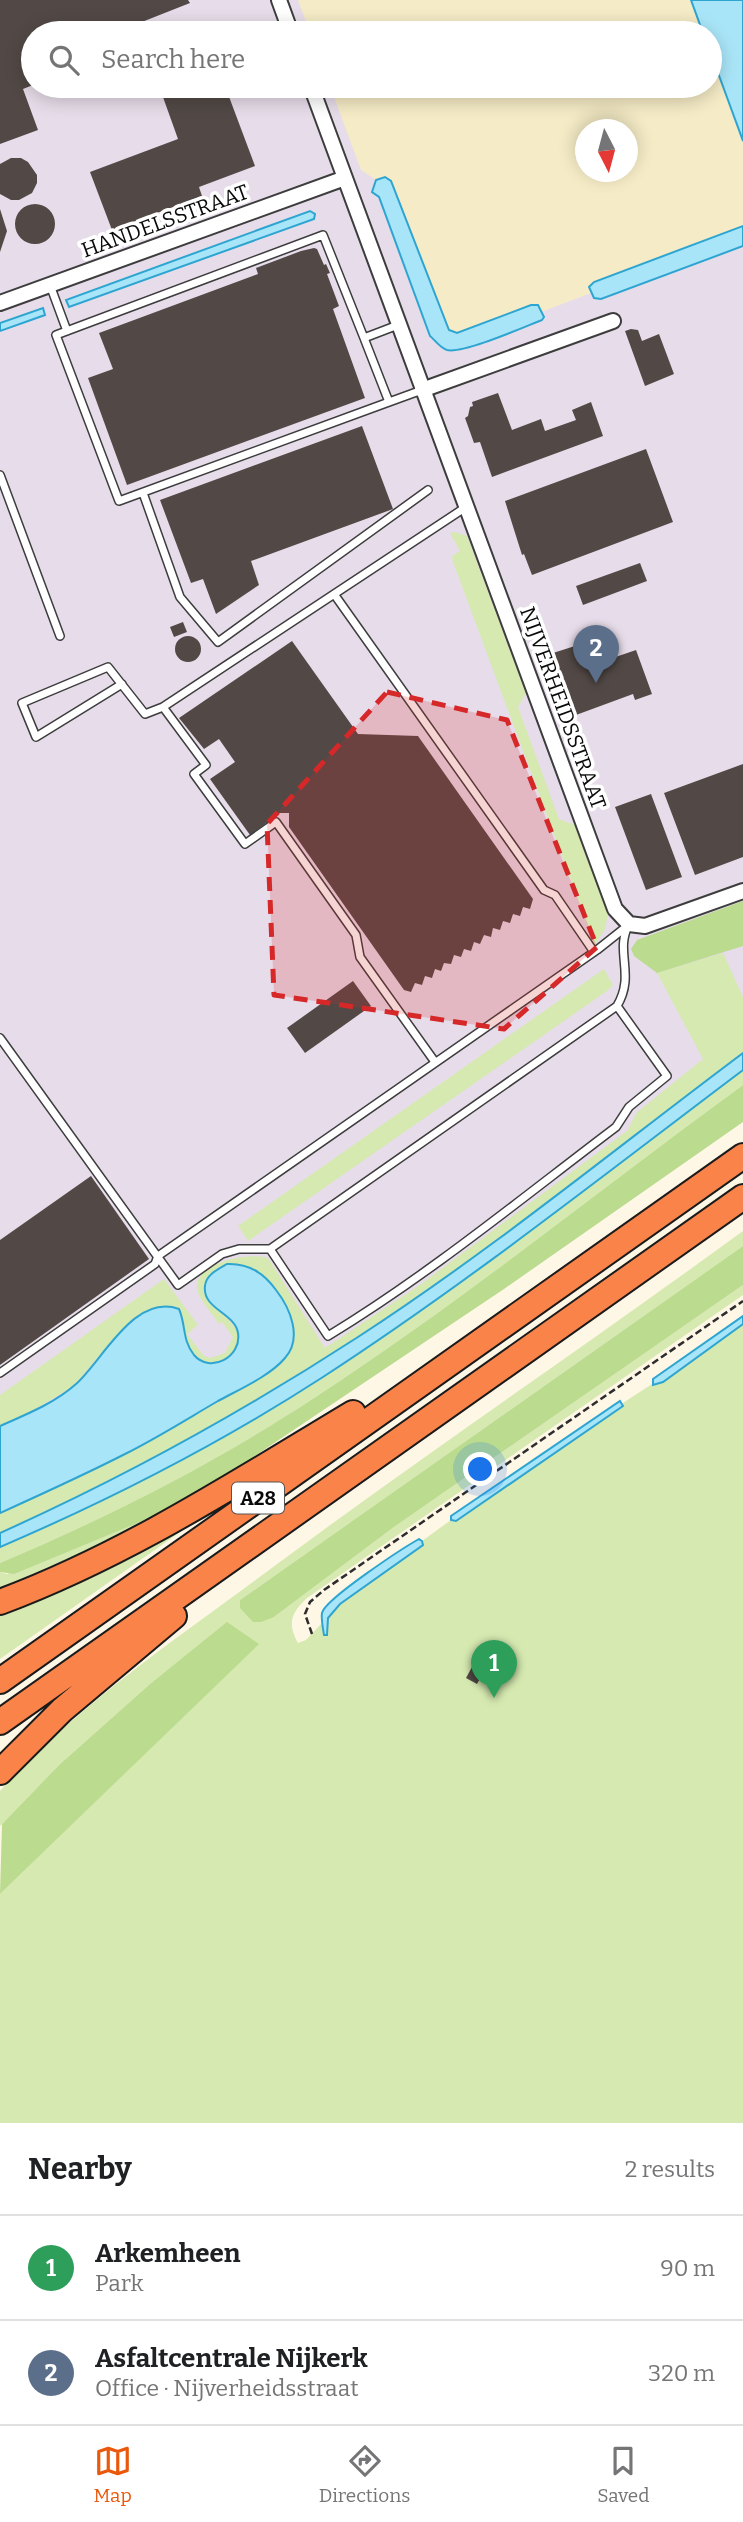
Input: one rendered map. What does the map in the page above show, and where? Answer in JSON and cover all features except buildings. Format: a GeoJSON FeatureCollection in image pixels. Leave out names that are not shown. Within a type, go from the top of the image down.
{"type":"FeatureCollection","features":[{"type":"Feature","properties":{"kind":"highway","name":"A28"},"geometry":{"type":"LineString","coordinates":[[0,1681],[743,1156]]}},
{"type":"Feature","properties":{"kind":"highway","name":"A28"},"geometry":{"type":"LineString","coordinates":[[0,1722],[743,1197]]}},
{"type":"Feature","properties":{"kind":"highway","name":"A28"},"geometry":{"type":"LineString","coordinates":[[0,1602],[71,1573],[191,1511],[516,1316]]}},
{"type":"Feature","properties":{"kind":"highway","name":"A28"},"geometry":{"type":"LineString","coordinates":[[0,1772],[62,1710],[299,1510]]}},
{"type":"Feature","properties":{"kind":"street"},"geometry":{"type":"LineString","coordinates":[[279,0],[287,21]]}},
{"type":"Feature","properties":{"kind":"street","name":"NIJVERHEIDSSTRAAT"},"geometry":{"type":"LineString","coordinates":[[315,98],[615,909],[629,924]]}},
{"type":"Feature","properties":{"kind":"street","name":"HANDELSSTRAAT"},"geometry":{"type":"LineString","coordinates":[[0,303],[52,291],[345,178]]}},
{"type":"Feature","properties":{"kind":"street"},"geometry":{"type":"LineString","coordinates":[[422,390],[613,321]]}},
{"type":"Feature","properties":{"kind":"street"},"geometry":{"type":"LineString","coordinates":[[629,924],[653,924],[743,891]]}},
{"type":"Feature","properties":{"kind":"lane"},"geometry":{"type":"LineString","coordinates":[[389,402],[323,235],[56,335],[120,501],[422,390]]}},
{"type":"Feature","properties":{"kind":"lane"},"geometry":{"type":"LineString","coordinates":[[52,291],[67,331]]}},
{"type":"Feature","properties":{"kind":"lane"},"geometry":{"type":"LineString","coordinates":[[364,338],[398,325]]}},
{"type":"Feature","properties":{"kind":"lane"},"geometry":{"type":"LineString","coordinates":[[0,475],[60,636]]}},
{"type":"Feature","properties":{"kind":"lane"},"geometry":{"type":"LineString","coordinates":[[143,493],[180,597],[218,642],[428,490]]}},
{"type":"Feature","properties":{"kind":"lane"},"geometry":{"type":"LineString","coordinates":[[122,684],[36,737],[22,703],[108,667],[122,684],[145,715],[163,707],[466,507]]}},
{"type":"Feature","properties":{"kind":"lane"},"geometry":{"type":"LineString","coordinates":[[334,594],[544,890],[555,895],[594,952]]}},
{"type":"Feature","properties":{"kind":"lane"},"geometry":{"type":"LineString","coordinates":[[163,707],[206,765],[194,774],[245,844],[276,822],[356,935],[360,957],[435,1062]]}},
{"type":"Feature","properties":{"kind":"lane"},"geometry":{"type":"LineString","coordinates":[[0,1373],[155,1264],[158,1256],[594,952],[629,924]]}},
{"type":"Feature","properties":{"kind":"lane"},"geometry":{"type":"LineString","coordinates":[[0,1038],[178,1285],[222,1254],[239,1249],[270,1249],[617,1006],[626,983],[623,935],[629,924]]}},
{"type":"Feature","properties":{"kind":"lane"},"geometry":{"type":"LineString","coordinates":[[270,1249],[328,1336],[373,1308],[617,1127],[629,1107],[667,1076],[617,1006]]}},
{"type":"Feature","properties":{"kind":"path"},"geometry":{"type":"LineString","coordinates":[[312,1634],[306,1621],[307,1608],[310,1602],[335,1581],[743,1301]]}},
{"type":"Feature","properties":{"kind":"highlighted area"},"geometry":{"type":"Polygon","coordinates":[[[387,692],[507,720],[597,947],[504,1029],[274,995],[267,824],[387,692]]]}},
{"type":"Feature","properties":{"kind":"shaded area"},"geometry":{"type":"Polygon","coordinates":[[[0,0],[691,0],[699,21],[21,21],[21,98],[722,98],[722,84],[743,141],[743,1047],[470,1252],[333,1348],[0,1523],[0,0]]]}},
{"type":"Feature","properties":{"kind":"shaded area"},"geometry":{"type":"Polygon","coordinates":[[[298,0],[691,0],[699,21],[306,21],[298,0]]]}},
{"type":"Feature","properties":{"kind":"shaded area"},"geometry":{"type":"Polygon","coordinates":[[[722,84],[743,141],[743,226],[594,282],[589,287],[591,293],[541,312],[538,305],[457,333],[449,330],[380,178],[376,180],[361,170],[334,98],[722,98],[722,84]]]}},
{"type":"Feature","properties":{"kind":"green space"},"geometry":{"type":"Polygon","coordinates":[[[450,533],[467,536],[526,693],[518,707],[559,819],[575,825],[608,914],[605,929],[595,945],[453,562],[452,556],[460,551],[450,533]]]}},
{"type":"Feature","properties":{"kind":"green space"},"geometry":{"type":"Polygon","coordinates":[[[743,901],[743,946],[657,973],[634,956],[631,949],[637,940],[743,901]]]}},
{"type":"Feature","properties":{"kind":"green space"},"geometry":{"type":"Polygon","coordinates":[[[723,953],[743,997],[743,1053],[505,1234],[358,1337],[183,1442],[47,1512],[0,1533],[0,1513],[127,1453],[259,1377],[285,1359],[292,1341],[288,1308],[273,1286],[255,1269],[205,1283],[212,1303],[235,1328],[238,1336],[237,1346],[222,1361],[208,1362],[196,1356],[184,1336],[183,1319],[173,1307],[148,1311],[98,1357],[74,1386],[27,1414],[0,1426],[0,1395],[164,1279],[198,1325],[187,1334],[204,1356],[210,1358],[225,1353],[233,1337],[205,1305],[197,1286],[206,1270],[226,1260],[250,1256],[268,1258],[325,1348],[421,1284],[628,1130],[636,1113],[703,1059],[657,973],[723,953]]]}},
{"type":"Feature","properties":{"kind":"green space"},"geometry":{"type":"Polygon","coordinates":[[[604,969],[613,985],[607,991],[248,1241],[238,1226],[604,969]]]}},
{"type":"Feature","properties":{"kind":"green space"},"geometry":{"type":"Polygon","coordinates":[[[743,1070],[743,1085],[478,1284],[314,1398],[239,1445],[161,1488],[0,1563],[0,1547],[166,1469],[246,1425],[323,1377],[483,1266],[743,1070]]]}},
{"type":"Feature","properties":{"kind":"green space"},"geometry":{"type":"Polygon","coordinates":[[[743,1085],[743,1122],[504,1289],[210,1486],[159,1514],[14,1574],[0,1572],[0,1563],[161,1488],[314,1398],[478,1284],[743,1085]]]}},
{"type":"Feature","properties":{"kind":"green space"},"geometry":{"type":"Polygon","coordinates":[[[743,1231],[743,1246],[240,1600],[274,1617],[394,1527],[743,1285],[743,1295],[307,1598],[294,1614],[292,1624],[298,1643],[306,1640],[340,1604],[423,1545],[422,1541],[451,1520],[456,1521],[623,1406],[623,1403],[652,1384],[663,1382],[743,1324],[743,2123],[0,2123],[0,1894],[258,1644],[227,1623],[150,1684],[59,1765],[0,1826],[0,1791],[60,1731],[158,1651],[380,1489],[743,1231]]]}},
{"type":"Feature","properties":{"kind":"green space"},"geometry":{"type":"Polygon","coordinates":[[[743,1246],[743,1285],[394,1527],[274,1617],[253,1622],[240,1608],[240,1600],[743,1246]]]}},
{"type":"Feature","properties":{"kind":"green space"},"geometry":{"type":"Polygon","coordinates":[[[159,1514],[111,1540],[0,1588],[0,1572],[7,1574],[159,1514]]]}},
{"type":"Feature","properties":{"kind":"green space"},"geometry":{"type":"Polygon","coordinates":[[[193,1523],[0,1659],[0,1607],[193,1523]]]}},
{"type":"Feature","properties":{"kind":"green space"},"geometry":{"type":"Polygon","coordinates":[[[227,1622],[259,1644],[0,1894],[2,1824],[59,1765],[150,1684],[227,1622]]]}},
{"type":"Feature","properties":{"kind":"water"},"geometry":{"type":"Polygon","coordinates":[[[691,0],[743,0],[743,141],[722,84],[722,21],[699,21],[691,0]]]}},
{"type":"Feature","properties":{"kind":"water"},"geometry":{"type":"Polygon","coordinates":[[[385,177],[391,181],[449,330],[457,333],[531,305],[538,305],[544,317],[542,320],[466,348],[447,350],[440,346],[430,336],[379,197],[372,192],[376,180],[385,177]]]}},
{"type":"Feature","properties":{"kind":"water"},"geometry":{"type":"Polygon","coordinates":[[[310,211],[315,214],[314,219],[69,307],[66,300],[310,211]]]}},
{"type":"Feature","properties":{"kind":"water"},"geometry":{"type":"Polygon","coordinates":[[[743,226],[743,246],[601,299],[594,298],[589,287],[594,282],[743,226]]]}},
{"type":"Feature","properties":{"kind":"water"},"geometry":{"type":"Polygon","coordinates":[[[43,308],[45,315],[0,331],[0,323],[43,308]]]}},
{"type":"Feature","properties":{"kind":"water"},"geometry":{"type":"Polygon","coordinates":[[[743,1053],[743,1070],[484,1266],[323,1377],[245,1425],[165,1469],[0,1547],[0,1533],[47,1512],[183,1442],[272,1391],[408,1304],[505,1234],[743,1053]]]}},
{"type":"Feature","properties":{"kind":"water"},"geometry":{"type":"Polygon","coordinates":[[[227,1264],[242,1265],[255,1270],[271,1284],[290,1314],[293,1341],[279,1365],[149,1442],[0,1513],[0,1426],[40,1408],[68,1391],[134,1319],[163,1307],[179,1309],[188,1344],[194,1355],[208,1363],[216,1363],[230,1356],[238,1342],[236,1326],[213,1306],[205,1294],[206,1282],[210,1276],[227,1264]]]}},
{"type":"Feature","properties":{"kind":"water"},"geometry":{"type":"Polygon","coordinates":[[[743,1316],[743,1324],[663,1382],[653,1385],[653,1379],[743,1316]]]}},
{"type":"Feature","properties":{"kind":"water"},"geometry":{"type":"Polygon","coordinates":[[[620,1401],[623,1406],[456,1521],[451,1520],[451,1516],[620,1401]]]}},
{"type":"Feature","properties":{"kind":"water"},"geometry":{"type":"Polygon","coordinates":[[[419,1539],[423,1545],[340,1604],[328,1618],[327,1635],[324,1635],[322,1613],[326,1606],[366,1574],[419,1539]]]}},
{"type":"Feature","properties":{"kind":"place","name":"Asfaltcentrale Nijkerk"},"geometry":{"type":"Point","coordinates":[596,683]}},
{"type":"Feature","properties":{"kind":"place","name":"Arkemheen"},"geometry":{"type":"Point","coordinates":[494,1698]}}]}
